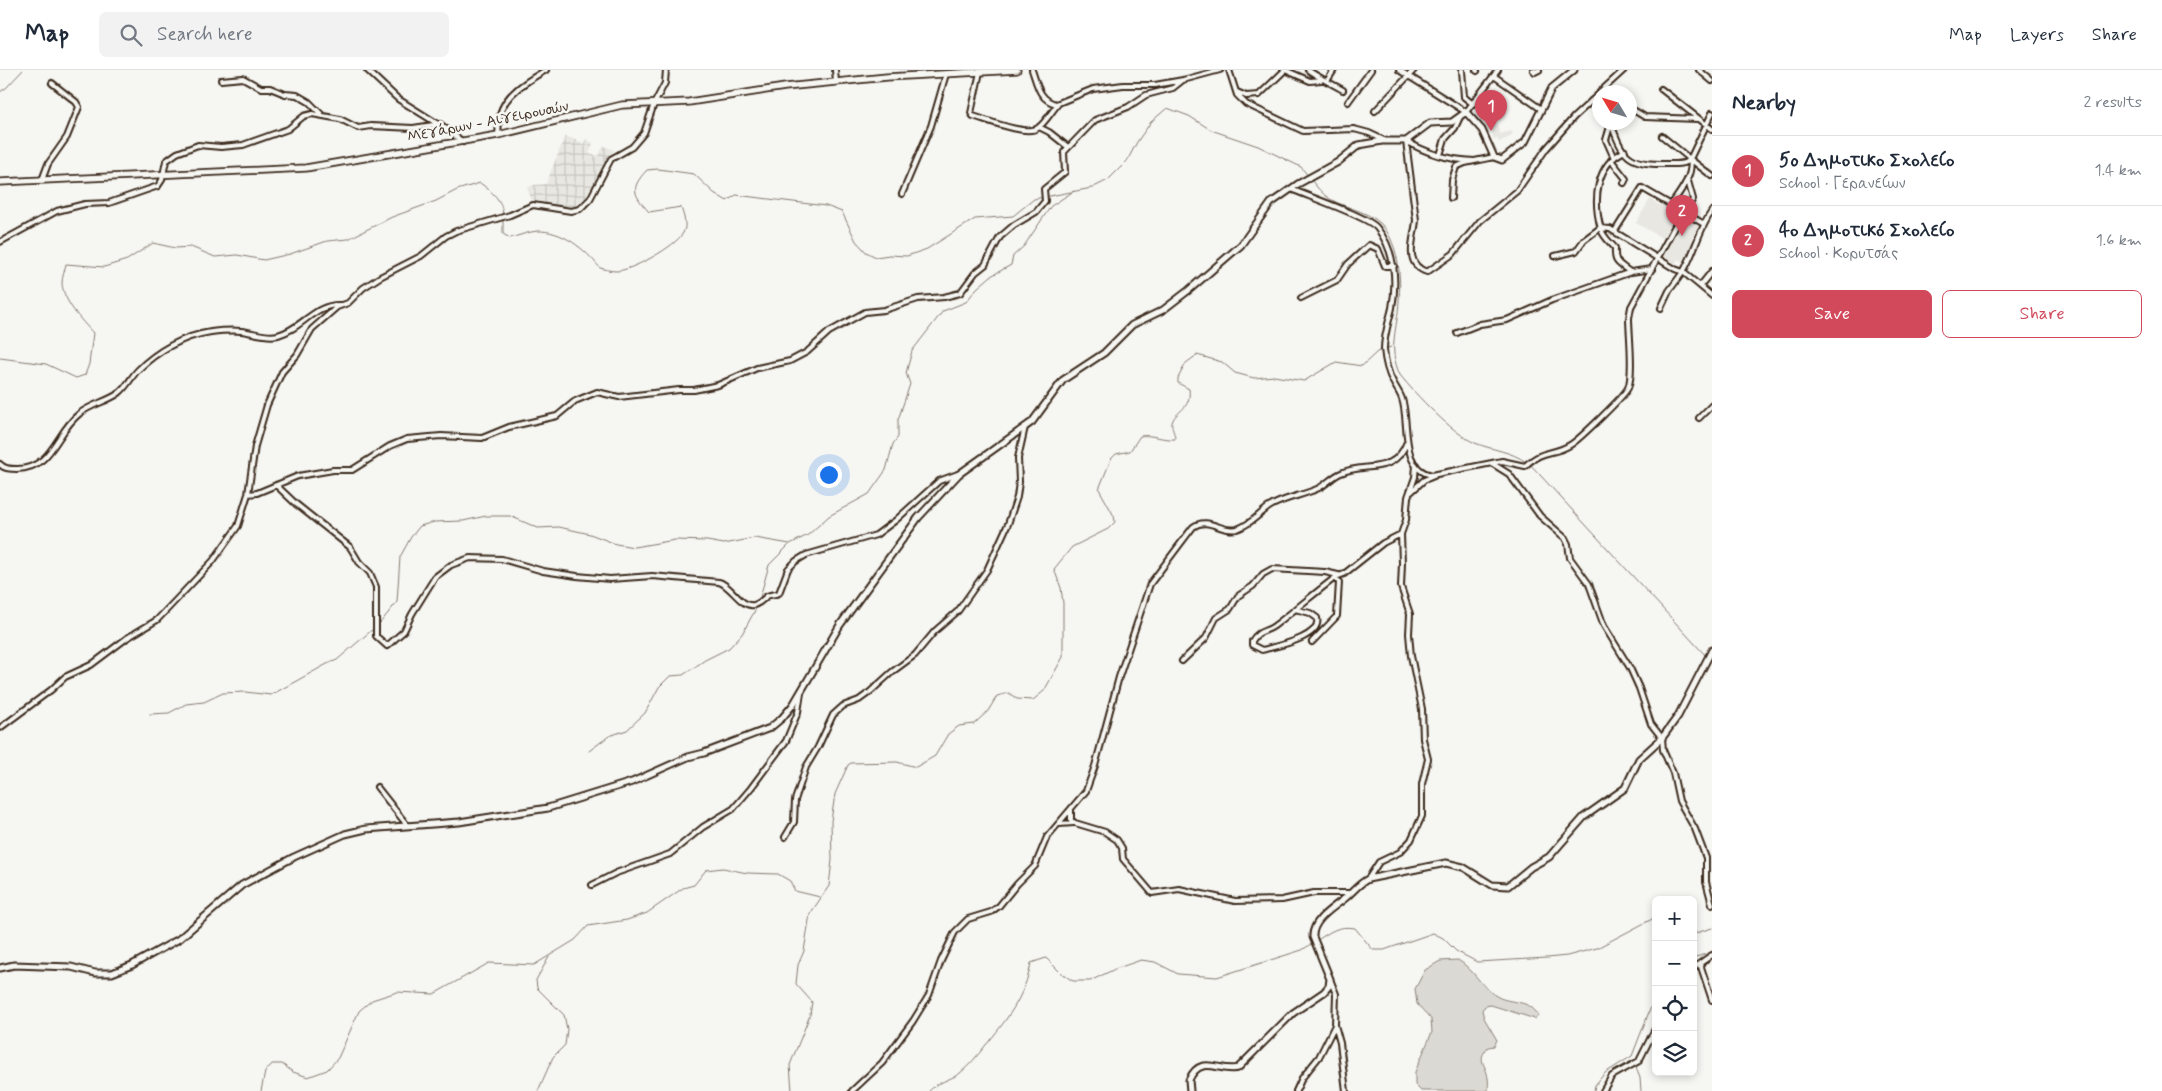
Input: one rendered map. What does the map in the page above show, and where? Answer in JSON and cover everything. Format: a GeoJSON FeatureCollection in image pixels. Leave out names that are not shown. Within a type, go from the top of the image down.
{"type":"FeatureCollection","features":[{"type":"Feature","properties":{"kind":"main road","name":"Μεγάρων - Αιγειρουσών"},"geometry":{"type":"LineString","coordinates":[[0,182],[306,168],[463,142],[622,105],[701,101],[767,90],[944,72],[1017,70]]}},
{"type":"Feature","properties":{"kind":"street"},"geometry":{"type":"LineString","coordinates":[[367,70],[398,99],[450,130],[463,142]]}},
{"type":"Feature","properties":{"kind":"street"},"geometry":{"type":"LineString","coordinates":[[498,135],[500,115],[506,102],[525,83],[546,70]]}},
{"type":"Feature","properties":{"kind":"street"},"geometry":{"type":"LineString","coordinates":[[0,464],[4,468],[14,469],[30,468],[38,464],[47,456],[73,418],[87,408],[116,395],[150,360],[181,340],[215,331],[240,331],[268,336],[277,335],[289,330],[322,307],[348,303],[363,288],[421,256],[446,236],[463,228],[510,215],[532,205],[571,211],[580,209],[590,199],[611,159],[632,147],[644,134],[654,104],[665,83],[666,70]]}},
{"type":"Feature","properties":{"kind":"street"},"geometry":{"type":"LineString","coordinates":[[835,70],[836,82]]}},
{"type":"Feature","properties":{"kind":"street"},"geometry":{"type":"LineString","coordinates":[[1032,70],[1040,94],[1050,103],[1058,104]]}},
{"type":"Feature","properties":{"kind":"street"},"geometry":{"type":"LineString","coordinates":[[980,72],[971,112],[974,116],[1015,128],[1032,130],[1039,127],[1058,104],[1093,89],[1123,85],[1155,85],[1220,70]]}},
{"type":"Feature","properties":{"kind":"street"},"geometry":{"type":"LineString","coordinates":[[1229,70],[1236,92],[1246,104],[1303,131],[1354,130],[1369,133],[1386,141]]}},
{"type":"Feature","properties":{"kind":"street"},"geometry":{"type":"LineString","coordinates":[[1236,92],[1246,96],[1259,96],[1285,70],[1310,81],[1327,81],[1342,90]]}},
{"type":"Feature","properties":{"kind":"street"},"geometry":{"type":"LineString","coordinates":[[1308,70],[1321,80]]}},
{"type":"Feature","properties":{"kind":"street"},"geometry":{"type":"LineString","coordinates":[[1327,81],[1334,70]]}},
{"type":"Feature","properties":{"kind":"street"},"geometry":{"type":"LineString","coordinates":[[1348,102],[1371,70]]}},
{"type":"Feature","properties":{"kind":"street"},"geometry":{"type":"LineString","coordinates":[[1399,70],[1466,112],[1482,130],[1494,157]]}},
{"type":"Feature","properties":{"kind":"street"},"geometry":{"type":"LineString","coordinates":[[1375,111],[1414,70]]}},
{"type":"Feature","properties":{"kind":"street"},"geometry":{"type":"LineString","coordinates":[[1462,70],[1464,97],[1472,104]]}},
{"type":"Feature","properties":{"kind":"street"},"geometry":{"type":"LineString","coordinates":[[1406,141],[1430,123],[1452,122],[1460,117],[1466,112],[1498,70]]}},
{"type":"Feature","properties":{"kind":"street"},"geometry":{"type":"LineString","coordinates":[[1533,70],[1539,71]]}},
{"type":"Feature","properties":{"kind":"street"},"geometry":{"type":"LineString","coordinates":[[1451,198],[1452,180],[1456,167],[1494,157],[1502,160],[1525,142],[1552,88],[1574,70]]}},
{"type":"Feature","properties":{"kind":"street"},"geometry":{"type":"LineString","coordinates":[[1608,85],[1624,70]]}},
{"type":"Feature","properties":{"kind":"street"},"geometry":{"type":"LineString","coordinates":[[1699,70],[1712,81]]}},
{"type":"Feature","properties":{"kind":"street"},"geometry":{"type":"LineString","coordinates":[[902,194],[931,126],[944,72]]}},
{"type":"Feature","properties":{"kind":"street"},"geometry":{"type":"LineString","coordinates":[[1494,76],[1541,109]]}},
{"type":"Feature","properties":{"kind":"street"},"geometry":{"type":"LineString","coordinates":[[221,80],[243,78],[261,88],[270,88],[285,94],[297,95],[309,102],[321,114]]}},
{"type":"Feature","properties":{"kind":"street"},"geometry":{"type":"LineString","coordinates":[[248,494],[257,493],[298,476],[355,468],[384,449],[407,439],[442,436],[482,438],[509,427],[557,416],[575,401],[597,392],[623,397],[694,390],[718,385],[757,368],[790,361],[807,352],[829,332],[865,312],[884,310],[918,300],[960,293],[975,273],[985,265],[1000,238],[1014,225],[1034,214],[1043,203],[1044,189],[1065,172],[1063,156],[1068,147],[1095,120],[1130,106],[1146,95],[1173,88],[1183,80]]}},
{"type":"Feature","properties":{"kind":"street"},"geometry":{"type":"LineString","coordinates":[[42,180],[48,164],[67,137],[79,107],[76,102],[52,84]]}},
{"type":"Feature","properties":{"kind":"street"},"geometry":{"type":"LineString","coordinates":[[1661,89],[1712,129]]}},
{"type":"Feature","properties":{"kind":"street"},"geometry":{"type":"LineString","coordinates":[[1406,141],[1416,220],[1411,248],[1416,264],[1421,270],[1427,272],[1453,254],[1480,221],[1520,188],[1546,149],[1591,101]]}},
{"type":"Feature","properties":{"kind":"street"},"geometry":{"type":"LineString","coordinates":[[1637,112],[1645,117],[1698,119]]}},
{"type":"Feature","properties":{"kind":"street"},"geometry":{"type":"LineString","coordinates":[[1614,130],[1619,145],[1632,159],[1639,163],[1684,164],[1690,159],[1712,113]]}},
{"type":"Feature","properties":{"kind":"street"},"geometry":{"type":"LineString","coordinates":[[0,242],[57,211],[85,204],[106,204],[158,186],[166,161],[176,153],[198,145],[222,147],[243,145],[288,129],[307,115],[321,114],[340,119],[358,128],[371,126],[413,128],[438,124]]}},
{"type":"Feature","properties":{"kind":"street"},"geometry":{"type":"LineString","coordinates":[[1440,155],[1445,139],[1455,128],[1460,117]]}},
{"type":"Feature","properties":{"kind":"street"},"geometry":{"type":"LineString","coordinates":[[1039,127],[1049,132],[1068,147]]}},
{"type":"Feature","properties":{"kind":"street"},"geometry":{"type":"LineString","coordinates":[[1609,130],[1606,140],[1612,159],[1626,178],[1624,183]]}},
{"type":"Feature","properties":{"kind":"street"},"geometry":{"type":"LineString","coordinates":[[1662,136],[1712,176]]}},
{"type":"Feature","properties":{"kind":"street"},"geometry":{"type":"LineString","coordinates":[[0,968],[19,965],[53,968],[71,967],[104,974],[116,972],[170,945],[195,927],[242,885],[294,857],[350,832],[366,828],[459,822],[529,812],[640,779],[688,757],[710,751],[766,730],[782,718],[801,693],[840,625],[909,528],[959,474],[1025,427],[1041,411],[1064,380],[1104,353],[1132,325],[1163,310],[1241,245],[1272,203],[1298,184],[1338,162],[1360,145],[1386,141],[1406,141],[1440,155],[1458,160],[1474,161]]}},
{"type":"Feature","properties":{"kind":"street"},"geometry":{"type":"LineString","coordinates":[[1625,151],[1612,159],[1604,168],[1596,197],[1600,228],[1615,248],[1615,259],[1630,272]]}},
{"type":"Feature","properties":{"kind":"street"},"geometry":{"type":"LineString","coordinates":[[1409,493],[1424,480],[1436,475],[1502,461],[1526,466],[1535,457],[1566,447],[1577,440],[1627,389],[1630,367],[1629,314],[1632,304],[1657,257],[1693,199],[1687,175],[1691,166],[1690,159]]}},
{"type":"Feature","properties":{"kind":"street"},"geometry":{"type":"LineString","coordinates":[[1671,204],[1688,181]]}},
{"type":"Feature","properties":{"kind":"street"},"geometry":{"type":"LineString","coordinates":[[1615,232],[1642,188],[1704,224]]}},
{"type":"Feature","properties":{"kind":"street"},"geometry":{"type":"LineString","coordinates":[[1291,189],[1371,222],[1384,239],[1394,266],[1394,297],[1384,348],[1389,374],[1403,400],[1410,454],[1416,465],[1426,473],[1436,475]]}},
{"type":"Feature","properties":{"kind":"street"},"geometry":{"type":"LineString","coordinates":[[1661,308],[1669,290],[1683,272],[1692,255],[1704,224],[1712,211]]}},
{"type":"Feature","properties":{"kind":"street"},"geometry":{"type":"LineString","coordinates":[[1555,256],[1576,251],[1584,240],[1600,228],[1608,228],[1683,272],[1712,296]]}},
{"type":"Feature","properties":{"kind":"street"},"geometry":{"type":"LineString","coordinates":[[1301,298],[1337,280],[1348,264],[1369,245],[1378,249],[1383,265],[1388,267],[1394,266]]}},
{"type":"Feature","properties":{"kind":"street"},"geometry":{"type":"LineString","coordinates":[[1457,333],[1480,324],[1507,320],[1552,300],[1630,272],[1652,269]]}},
{"type":"Feature","properties":{"kind":"street"},"geometry":{"type":"LineString","coordinates":[[1701,287],[1712,270]]}},
{"type":"Feature","properties":{"kind":"street"},"geometry":{"type":"LineString","coordinates":[[0,728],[51,690],[65,676],[95,662],[166,612],[213,561],[236,531],[248,494],[255,446],[264,414],[280,376],[297,355],[312,329],[341,304]]}},
{"type":"Feature","properties":{"kind":"street"},"geometry":{"type":"LineString","coordinates":[[1699,418],[1712,405]]}},
{"type":"Feature","properties":{"kind":"street"},"geometry":{"type":"LineString","coordinates":[[785,837],[794,822],[795,800],[806,767],[833,715],[843,706],[859,700],[870,692],[915,655],[936,630],[958,611],[984,575],[1008,524],[1017,497],[1019,482],[1018,458],[1025,427]]}},
{"type":"Feature","properties":{"kind":"street"},"geometry":{"type":"LineString","coordinates":[[852,1091],[882,1063],[913,1021],[929,995],[941,961],[956,932],[968,919],[991,912],[999,906],[1035,866],[1045,840],[1086,790],[1119,677],[1150,584],[1193,527],[1201,523],[1210,523],[1230,529],[1240,528],[1272,506],[1318,488],[1341,473],[1383,466],[1401,452],[1407,442]]}},
{"type":"Feature","properties":{"kind":"street"},"geometry":{"type":"LineString","coordinates":[[1492,463],[1498,465],[1509,474],[1540,516],[1567,540],[1570,558],[1589,584],[1603,623],[1630,668],[1640,688],[1650,722],[1662,738],[1663,750],[1673,773],[1679,801],[1695,830],[1706,858],[1706,882],[1712,904]]}},
{"type":"Feature","properties":{"kind":"street"},"geometry":{"type":"LineString","coordinates":[[1368,878],[1379,862],[1400,852],[1416,833],[1422,816],[1422,784],[1428,763],[1422,709],[1411,656],[1410,614],[1401,590],[1401,534],[1406,520],[1409,493],[1415,477],[1416,465]]}},
{"type":"Feature","properties":{"kind":"street"},"geometry":{"type":"LineString","coordinates":[[276,485],[296,504],[350,547],[370,573],[376,586],[376,636],[387,646],[404,631],[412,614],[435,578],[451,565],[470,558],[502,559],[543,571],[577,576],[610,579],[652,576],[719,582],[726,585],[745,604],[753,605],[763,601],[769,595],[778,593],[788,569],[801,558],[876,535],[896,520],[939,481],[959,474]]}},
{"type":"Feature","properties":{"kind":"street"},"geometry":{"type":"LineString","coordinates":[[1295,608],[1310,613],[1317,618],[1318,623],[1313,632],[1291,642],[1262,650],[1252,645],[1252,641],[1258,632],[1270,628],[1295,608],[1336,577],[1348,572],[1385,542],[1401,534]]}},
{"type":"Feature","properties":{"kind":"street"},"geometry":{"type":"LineString","coordinates":[[1182,661],[1206,638],[1216,618],[1230,609],[1238,596],[1253,586],[1268,571],[1278,568],[1325,572],[1336,577],[1339,582],[1337,616],[1312,642]]}},
{"type":"Feature","properties":{"kind":"street"},"geometry":{"type":"LineString","coordinates":[[1346,1091],[1340,1043],[1335,1025],[1336,994],[1313,937],[1313,930],[1328,911],[1368,878],[1446,864],[1463,867],[1492,885],[1511,885],[1528,869],[1549,857],[1584,817],[1621,792],[1639,759],[1662,738],[1678,716],[1712,650]]}},
{"type":"Feature","properties":{"kind":"street"},"geometry":{"type":"LineString","coordinates":[[592,885],[616,873],[670,854],[703,827],[733,809],[786,741],[798,712],[801,693]]}},
{"type":"Feature","properties":{"kind":"street"},"geometry":{"type":"LineString","coordinates":[[377,787],[407,825]]}},
{"type":"Feature","properties":{"kind":"street"},"geometry":{"type":"LineString","coordinates":[[1071,810],[1071,820],[1075,824]]}},
{"type":"Feature","properties":{"kind":"street"},"geometry":{"type":"LineString","coordinates":[[1059,824],[1075,824],[1105,832],[1116,838],[1121,846],[1123,860],[1152,893],[1182,889],[1234,901],[1282,900],[1314,893],[1350,893]]}},
{"type":"Feature","properties":{"kind":"street"},"geometry":{"type":"LineString","coordinates":[[1697,966],[1712,955]]}},
{"type":"Feature","properties":{"kind":"street"},"geometry":{"type":"LineString","coordinates":[[1700,964],[1712,1000]]}},
{"type":"Feature","properties":{"kind":"street"},"geometry":{"type":"LineString","coordinates":[[1190,1091],[1189,1080],[1198,1070],[1210,1065],[1233,1069],[1238,1068],[1293,1013],[1324,992],[1329,986],[1330,979]]}},
{"type":"Feature","properties":{"kind":"street"},"geometry":{"type":"LineString","coordinates":[[1296,1091],[1302,1078],[1319,1057],[1335,1025]]}},
{"type":"Feature","properties":{"kind":"street"},"geometry":{"type":"LineString","coordinates":[[1603,1091],[1612,1076],[1639,1061],[1654,1031]]}},
{"type":"Feature","properties":{"kind":"shaded area"},"geometry":{"type":"Polygon","coordinates":[[[1489,114],[1493,120],[1496,119],[1500,134],[1511,131],[1513,134],[1499,142],[1497,138],[1493,139],[1487,122],[1489,121],[1485,118],[1489,114]]]}},
{"type":"Feature","properties":{"kind":"shaded area"},"geometry":{"type":"Polygon","coordinates":[[[565,136],[584,143],[586,139],[593,143],[589,154],[598,156],[604,146],[614,150],[591,194],[584,203],[573,209],[565,210],[533,203],[527,188],[546,184],[565,136]]]}},
{"type":"Feature","properties":{"kind":"shaded area"},"geometry":{"type":"Polygon","coordinates":[[[1650,199],[1659,205],[1662,202],[1680,212],[1664,239],[1636,223],[1650,199]]]}},
{"type":"Feature","properties":{"kind":"shaded area"},"geometry":{"type":"Polygon","coordinates":[[[1684,214],[1702,224],[1690,240],[1694,244],[1683,261],[1678,259],[1675,264],[1659,255],[1684,214]]]}},
{"type":"Feature","properties":{"kind":"shaded area"},"geometry":{"type":"Polygon","coordinates":[[[1458,960],[1492,994],[1530,1006],[1538,1015],[1535,1019],[1491,1005],[1485,1006],[1482,1010],[1484,1018],[1497,1040],[1494,1046],[1488,1047],[1484,1052],[1482,1059],[1487,1073],[1488,1091],[1421,1091],[1415,1085],[1415,1072],[1432,1032],[1431,1019],[1417,1004],[1415,989],[1425,970],[1440,961],[1458,960]]]}},
{"type":"Feature","properties":{"kind":"waterway"},"geometry":{"type":"LineString","coordinates":[[0,92],[23,70]]}},
{"type":"Feature","properties":{"kind":"waterway"},"geometry":{"type":"LineString","coordinates":[[503,219],[503,234],[510,238],[537,231],[555,234],[564,237],[580,248],[600,268],[614,271],[623,270],[642,263],[662,251],[683,233],[685,220],[681,207],[649,212],[637,196],[636,186],[642,176],[647,170],[658,169],[694,174],[714,193],[727,201],[736,195],[826,206],[842,212],[856,241],[866,252],[876,257],[889,255],[907,256],[927,249],[975,219],[1013,216],[1034,199],[1092,188],[1108,180],[1127,161],[1151,122],[1167,108],[1189,116],[1211,130],[1258,146],[1301,167],[1309,177]]}},
{"type":"Feature","properties":{"kind":"waterway"},"geometry":{"type":"LineString","coordinates":[[1311,180],[1330,199],[1375,219],[1386,230],[1390,238],[1394,247],[1399,273],[1400,291],[1394,338],[1394,356],[1400,375],[1435,413],[1466,438],[1475,443],[1514,455],[1526,462]]}},
{"type":"Feature","properties":{"kind":"waterway"},"geometry":{"type":"LineString","coordinates":[[0,358],[46,364],[76,378],[85,375],[89,364],[93,333],[74,310],[63,290],[62,278],[66,264],[104,267],[127,260],[153,243],[175,248],[191,247],[215,257],[237,255],[264,260],[290,254],[327,241],[348,239],[392,217],[436,201],[457,190],[480,183],[499,200],[503,215]]}},
{"type":"Feature","properties":{"kind":"waterway"},"geometry":{"type":"LineString","coordinates":[[150,714],[169,713],[186,704],[204,702],[223,693],[245,692],[271,695],[337,660],[380,623],[397,602],[400,557],[411,537],[420,526],[434,522],[463,521],[486,516],[510,516],[538,528],[559,527],[590,534],[616,544],[634,547],[675,540],[707,541],[724,544],[755,538],[790,544],[808,535],[829,516],[869,494],[886,470],[893,444],[898,437],[898,420],[910,384],[906,373],[912,351],[943,311],[966,302],[977,288],[991,276],[1011,265],[1013,256],[1024,246],[1051,206],[1074,191]]}},
{"type":"Feature","properties":{"kind":"waterway"},"geometry":{"type":"LineString","coordinates":[[792,1091],[790,1065],[810,1015],[812,1002],[796,984],[798,965],[804,951],[810,914],[829,886],[832,860],[831,821],[835,794],[848,765],[851,763],[897,762],[916,767],[935,756],[948,734],[959,726],[974,724],[988,711],[997,696],[1009,693],[1017,699],[1033,700],[1044,691],[1063,657],[1063,603],[1061,588],[1054,569],[1072,547],[1108,529],[1115,522],[1114,516],[1099,489],[1111,459],[1116,454],[1130,451],[1140,436],[1175,439],[1172,427],[1173,419],[1185,406],[1189,396],[1189,389],[1178,383],[1178,378],[1186,363],[1197,355],[1222,362],[1235,373],[1254,378],[1274,376],[1304,381],[1336,362],[1362,366],[1377,352],[1391,347]]}},
{"type":"Feature","properties":{"kind":"waterway"},"geometry":{"type":"LineString","coordinates":[[1530,464],[1706,656]]}},
{"type":"Feature","properties":{"kind":"waterway"},"geometry":{"type":"LineString","coordinates":[[759,601],[769,565],[789,545]]}},
{"type":"Feature","properties":{"kind":"waterway"},"geometry":{"type":"LineString","coordinates":[[589,751],[609,736],[627,730],[645,713],[659,687],[670,676],[683,675],[705,660],[729,648],[742,634],[758,605]]}},
{"type":"Feature","properties":{"kind":"waterway"},"geometry":{"type":"LineString","coordinates":[[261,1091],[265,1072],[272,1064],[282,1064],[293,1072],[308,1077],[327,1070],[338,1058],[359,1011],[372,1000],[397,992],[434,994],[489,963],[534,965],[575,940],[588,926],[627,920],[647,913],[683,888],[694,885],[706,870],[723,868],[747,873],[778,874],[790,881],[795,891],[820,897]]}},
{"type":"Feature","properties":{"kind":"waterway"},"geometry":{"type":"LineString","coordinates":[[1316,941],[1339,928],[1349,927],[1355,928],[1373,950],[1384,950],[1433,933],[1443,938],[1456,951],[1477,962],[1547,958],[1567,956],[1597,948],[1652,919]]}},
{"type":"Feature","properties":{"kind":"waterway"},"geometry":{"type":"LineString","coordinates":[[1697,933],[1712,928]]}},
{"type":"Feature","properties":{"kind":"waterway"},"geometry":{"type":"LineString","coordinates":[[929,1091],[936,1085],[963,1071],[993,1036],[1008,1017],[1020,997],[1031,963],[1046,958],[1061,973],[1073,981],[1090,981],[1115,969],[1141,960],[1155,962],[1178,974],[1217,977],[1302,950],[1313,943]]}},
{"type":"Feature","properties":{"kind":"waterway"},"geometry":{"type":"LineString","coordinates":[[1697,957],[1712,952]]}},
{"type":"Feature","properties":{"kind":"waterway"},"geometry":{"type":"LineString","coordinates":[[538,1091],[553,1057],[565,1045],[567,1029],[564,1015],[537,988],[536,980],[549,957]]}},
{"type":"Feature","properties":{"kind":"waterway"},"geometry":{"type":"LineString","coordinates":[[1594,1091],[1595,1085],[1605,1073],[1632,1056],[1652,1004]]}},
{"type":"Feature","properties":{"kind":"waterway"},"geometry":{"type":"LineString","coordinates":[[1635,1065],[1640,1078],[1641,1091]]}},
{"type":"Feature","properties":{"kind":"place","name":"5o Δημοτικο Σχολείο"},"geometry":{"type":"Point","coordinates":[1491,131]}},
{"type":"Feature","properties":{"kind":"place","name":"4ο Δημοτικό Σχολείο"},"geometry":{"type":"Point","coordinates":[1682,236]}}]}
